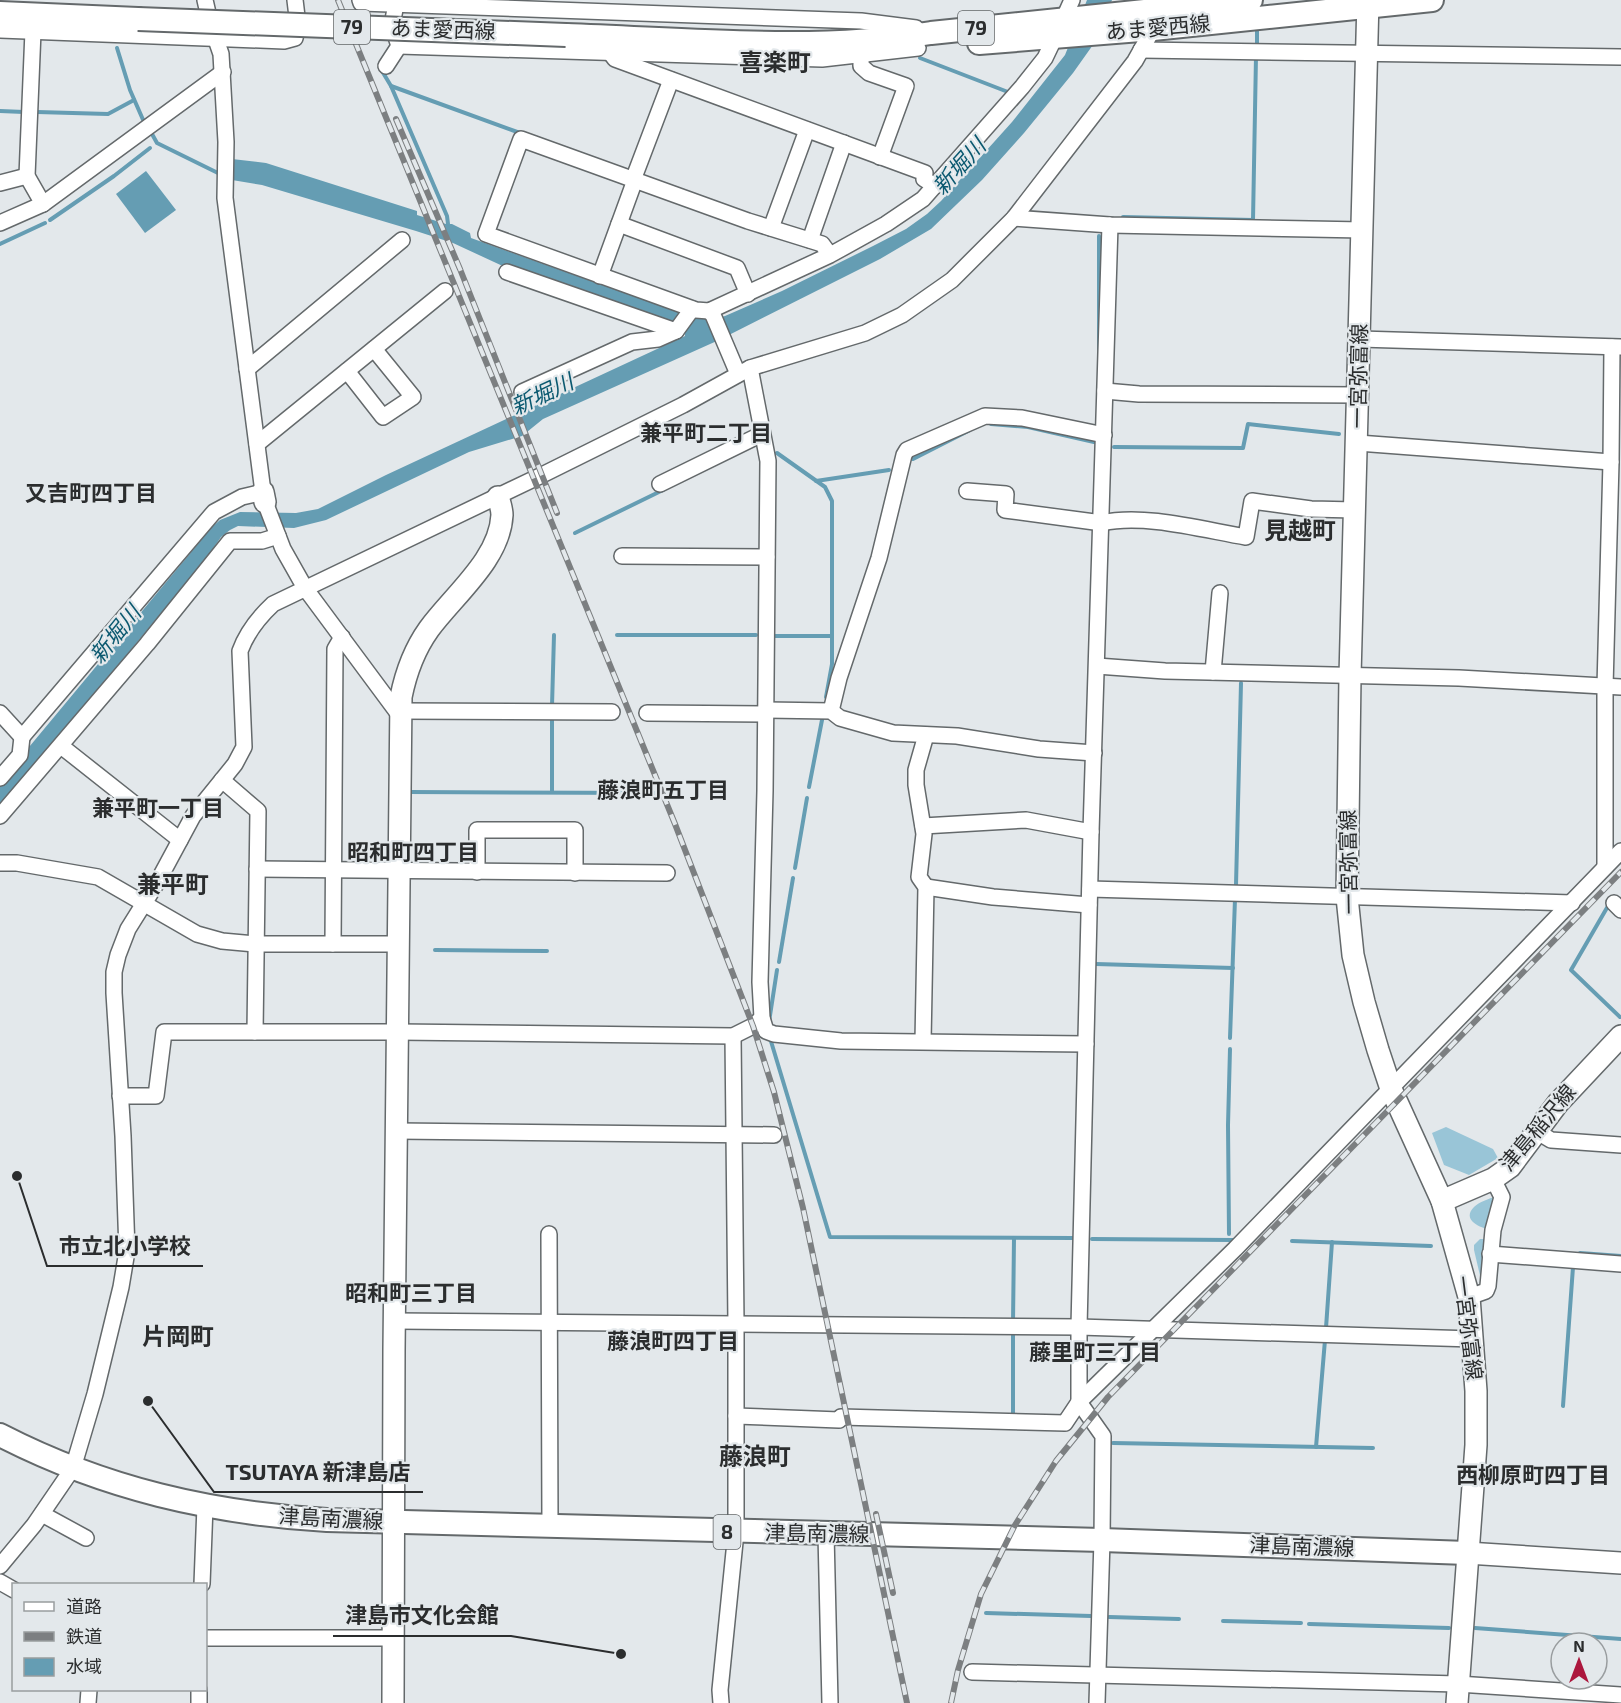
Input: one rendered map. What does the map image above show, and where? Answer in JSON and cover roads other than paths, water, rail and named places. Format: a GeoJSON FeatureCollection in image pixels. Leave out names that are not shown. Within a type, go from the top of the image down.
{"type":"FeatureCollection","features":[{"type":"Feature","properties":{"kind":"main road","name":"あま愛西線"},"geometry":{"type":"LineString","coordinates":[[0,13],[801,44],[885,40],[924,41],[1064,17],[1106,24],[1158,13],[1251,0]]}},
{"type":"Feature","properties":{"kind":"main road","name":"あま愛西線"},"geometry":{"type":"LineString","coordinates":[[1158,13],[1432,0]]}},
{"type":"Feature","properties":{"kind":"main road","name":"一宮弥富線"},"geometry":{"type":"LineString","coordinates":[[1367,4],[1358,443],[1350,676],[1347,897],[1353,955],[1364,1002],[1391,1089],[1442,1201],[1469,1297],[1476,1391],[1476,1445],[1457,1694]]}},
{"type":"Feature","properties":{"kind":"main road"},"geometry":{"type":"LineString","coordinates":[[393,1703],[400,714],[405,678],[416,650],[429,630],[490,554],[499,536],[502,513],[498,497]]}},
{"type":"Feature","properties":{"kind":"main road","name":"津島稲沢線"},"geometry":{"type":"LineString","coordinates":[[1442,1201],[1493,1179],[1510,1167],[1557,1103],[1621,1036]]}},
{"type":"Feature","properties":{"kind":"main road","name":"津島南濃線"},"geometry":{"type":"LineString","coordinates":[[0,1435],[73,1468],[146,1493],[205,1506],[268,1516],[327,1520],[1102,1540],[1467,1553]]}},
{"type":"Feature","properties":{"kind":"main road"},"geometry":{"type":"LineString","coordinates":[[1467,1553],[1621,1563]]}},
{"type":"Feature","properties":{"kind":"street"},"geometry":{"type":"LineString","coordinates":[[206,0],[221,54],[226,156],[225,198],[264,497],[276,533],[305,588],[400,714],[612,712]]}},
{"type":"Feature","properties":{"kind":"street"},"geometry":{"type":"LineString","coordinates":[[0,30],[284,41],[295,38],[298,25],[295,0]]}},
{"type":"Feature","properties":{"kind":"street"},"geometry":{"type":"LineString","coordinates":[[360,0],[361,3],[861,21],[917,28],[924,41],[861,55],[822,59],[399,46]]}},
{"type":"Feature","properties":{"kind":"street"},"geometry":{"type":"LineString","coordinates":[[692,16],[698,0]]}},
{"type":"Feature","properties":{"kind":"street"},"geometry":{"type":"LineString","coordinates":[[396,4],[392,25],[399,46]]}},
{"type":"Feature","properties":{"kind":"street"},"geometry":{"type":"LineString","coordinates":[[480,7],[480,48]]}},
{"type":"Feature","properties":{"kind":"street"},"geometry":{"type":"LineString","coordinates":[[2,1559],[42,1514],[73,1468],[111,1330],[127,1251],[114,972],[118,956],[128,929],[193,816],[235,764],[244,747],[240,651],[245,638],[259,617],[273,604],[498,497],[683,405],[744,371],[814,347],[865,333],[902,315],[952,280],[1014,218],[1135,61],[1158,13]]}},
{"type":"Feature","properties":{"kind":"street"},"geometry":{"type":"LineString","coordinates":[[830,255],[822,244],[521,139],[486,234],[691,311],[711,313],[830,255],[886,224],[923,199],[1045,58],[1064,17]]}},
{"type":"Feature","properties":{"kind":"street"},"geometry":{"type":"LineString","coordinates":[[33,31],[27,176],[43,204]]}},
{"type":"Feature","properties":{"kind":"street"},"geometry":{"type":"LineString","coordinates":[[386,66],[399,46]]}},
{"type":"Feature","properties":{"kind":"street"},"geometry":{"type":"LineString","coordinates":[[1141,50],[1621,57]]}},
{"type":"Feature","properties":{"kind":"street"},"geometry":{"type":"LineString","coordinates":[[610,52],[615,59],[925,173],[924,179],[935,186]]}},
{"type":"Feature","properties":{"kind":"street"},"geometry":{"type":"LineString","coordinates":[[600,276],[677,55]]}},
{"type":"Feature","properties":{"kind":"street"},"geometry":{"type":"LineString","coordinates":[[861,55],[861,66],[869,73],[906,86],[880,157]]}},
{"type":"Feature","properties":{"kind":"street"},"geometry":{"type":"LineString","coordinates":[[0,223],[43,204],[223,72]]}},
{"type":"Feature","properties":{"kind":"street"},"geometry":{"type":"LineString","coordinates":[[771,228],[807,130]]}},
{"type":"Feature","properties":{"kind":"street"},"geometry":{"type":"LineString","coordinates":[[810,240],[844,144]]}},
{"type":"Feature","properties":{"kind":"street"},"geometry":{"type":"LineString","coordinates":[[0,183],[27,176]]}},
{"type":"Feature","properties":{"kind":"street"},"geometry":{"type":"LineString","coordinates":[[1014,218],[1110,225],[1363,230]]}},
{"type":"Feature","properties":{"kind":"street"},"geometry":{"type":"LineString","coordinates":[[619,224],[737,268],[748,294]]}},
{"type":"Feature","properties":{"kind":"street"},"geometry":{"type":"LineString","coordinates":[[1097,1703],[1103,1436],[1079,1402],[1079,1327],[1091,832],[1110,225]]}},
{"type":"Feature","properties":{"kind":"street"},"geometry":{"type":"LineString","coordinates":[[247,369],[402,240]]}},
{"type":"Feature","properties":{"kind":"street"},"geometry":{"type":"LineString","coordinates":[[507,272],[676,331]]}},
{"type":"Feature","properties":{"kind":"street"},"geometry":{"type":"LineString","coordinates":[[257,444],[445,291]]}},
{"type":"Feature","properties":{"kind":"street"},"geometry":{"type":"LineString","coordinates":[[522,392],[632,342],[658,339],[676,331],[691,311]]}},
{"type":"Feature","properties":{"kind":"street"},"geometry":{"type":"LineString","coordinates":[[711,313],[726,346],[744,371],[768,461],[766,712],[760,982],[762,1018],[766,1031],[774,1034],[841,1041],[1086,1044]]}},
{"type":"Feature","properties":{"kind":"street"},"geometry":{"type":"LineString","coordinates":[[1360,339],[1617,347],[1611,462],[1605,687],[1605,867]]}},
{"type":"Feature","properties":{"kind":"street"},"geometry":{"type":"LineString","coordinates":[[347,371],[383,417],[413,397],[374,349]]}},
{"type":"Feature","properties":{"kind":"street"},"geometry":{"type":"LineString","coordinates":[[1106,391],[1139,394],[1359,395]]}},
{"type":"Feature","properties":{"kind":"street"},"geometry":{"type":"LineString","coordinates":[[831,711],[839,678],[879,558],[907,450],[985,416],[1022,418],[1104,435]]}},
{"type":"Feature","properties":{"kind":"street"},"geometry":{"type":"LineString","coordinates":[[660,484],[762,434]]}},
{"type":"Feature","properties":{"kind":"street"},"geometry":{"type":"LineString","coordinates":[[1358,443],[1611,462]]}},
{"type":"Feature","properties":{"kind":"street"},"geometry":{"type":"LineString","coordinates":[[967,491],[1006,494],[1005,510],[1102,523],[1116,519],[1150,521],[1246,537],[1252,501],[1311,509],[1355,510]]}},
{"type":"Feature","properties":{"kind":"street"},"geometry":{"type":"LineString","coordinates":[[0,778],[20,755],[22,737],[214,512],[242,497],[264,497]]}},
{"type":"Feature","properties":{"kind":"street"},"geometry":{"type":"LineString","coordinates":[[0,816],[61,746],[230,541],[262,541],[276,533]]}},
{"type":"Feature","properties":{"kind":"street"},"geometry":{"type":"LineString","coordinates":[[621,556],[767,557]]}},
{"type":"Feature","properties":{"kind":"street"},"geometry":{"type":"LineString","coordinates":[[1213,672],[1220,593]]}},
{"type":"Feature","properties":{"kind":"street"},"geometry":{"type":"LineString","coordinates":[[333,944],[335,649],[342,637]]}},
{"type":"Feature","properties":{"kind":"street"},"geometry":{"type":"LineString","coordinates":[[1097,666],[1213,672],[1459,678],[1621,687]]}},
{"type":"Feature","properties":{"kind":"street"},"geometry":{"type":"LineString","coordinates":[[647,713],[831,711],[840,718],[892,733],[957,736],[1039,749],[1094,753]]}},
{"type":"Feature","properties":{"kind":"street"},"geometry":{"type":"LineString","coordinates":[[0,713],[22,737]]}},
{"type":"Feature","properties":{"kind":"street"},"geometry":{"type":"LineString","coordinates":[[923,1041],[926,887],[919,877],[924,834],[916,770],[926,735]]}},
{"type":"Feature","properties":{"kind":"street"},"geometry":{"type":"LineString","coordinates":[[61,746],[180,840]]}},
{"type":"Feature","properties":{"kind":"street"},"geometry":{"type":"LineString","coordinates":[[222,780],[258,812],[255,1032]]}},
{"type":"Feature","properties":{"kind":"street"},"geometry":{"type":"LineString","coordinates":[[923,826],[1026,820],[1091,832]]}},
{"type":"Feature","properties":{"kind":"street"},"geometry":{"type":"LineString","coordinates":[[477,872],[477,830],[575,830],[575,873]]}},
{"type":"Feature","properties":{"kind":"street"},"geometry":{"type":"LineString","coordinates":[[736,1416],[839,1420],[841,1417],[1065,1423],[1079,1402],[1154,1330],[1621,851]]}},
{"type":"Feature","properties":{"kind":"street"},"geometry":{"type":"LineString","coordinates":[[0,863],[17,863],[89,874],[108,882],[197,934],[222,941],[255,944],[399,944]]}},
{"type":"Feature","properties":{"kind":"street"},"geometry":{"type":"LineString","coordinates":[[257,869],[667,873]]}},
{"type":"Feature","properties":{"kind":"street"},"geometry":{"type":"LineString","coordinates":[[926,887],[993,897],[1089,905]]}},
{"type":"Feature","properties":{"kind":"street"},"geometry":{"type":"LineString","coordinates":[[1090,889],[1572,903]]}},
{"type":"Feature","properties":{"kind":"street"},"geometry":{"type":"LineString","coordinates":[[120,1096],[156,1096],[164,1032],[733,1036],[753,1026],[762,1018]]}},
{"type":"Feature","properties":{"kind":"street"},"geometry":{"type":"LineString","coordinates":[[721,1703],[720,1690],[736,1532],[733,1036]]}},
{"type":"Feature","properties":{"kind":"street"},"geometry":{"type":"LineString","coordinates":[[397,1131],[774,1135]]}},
{"type":"Feature","properties":{"kind":"street"},"geometry":{"type":"LineString","coordinates":[[1536,1131],[1551,1140],[1621,1145]]}},
{"type":"Feature","properties":{"kind":"street"},"geometry":{"type":"LineString","coordinates":[[1469,1297],[1486,1291],[1488,1286],[1493,1230],[1502,1197],[1493,1179]]}},
{"type":"Feature","properties":{"kind":"street"},"geometry":{"type":"LineString","coordinates":[[549,1234],[550,1526]]}},
{"type":"Feature","properties":{"kind":"street"},"geometry":{"type":"LineString","coordinates":[[1490,1254],[1621,1264]]}},
{"type":"Feature","properties":{"kind":"street"},"geometry":{"type":"LineString","coordinates":[[396,1321],[1079,1327],[1473,1340]]}},
{"type":"Feature","properties":{"kind":"street"},"geometry":{"type":"LineString","coordinates":[[202,1583],[205,1506]]}},
{"type":"Feature","properties":{"kind":"street"},"geometry":{"type":"LineString","coordinates":[[42,1514],[86,1538]]}},
{"type":"Feature","properties":{"kind":"street"},"geometry":{"type":"LineString","coordinates":[[826,1534],[830,1703]]}},
{"type":"Feature","properties":{"kind":"street"},"geometry":{"type":"LineString","coordinates":[[207,1638],[394,1638]]}},
{"type":"Feature","properties":{"kind":"street"},"geometry":{"type":"LineString","coordinates":[[972,1672],[1097,1675],[1457,1694],[1621,1695]]}},
{"type":"Feature","properties":{"kind":"water"},"geometry":{"type":"Polygon","coordinates":[[[1087,0],[1112,0],[1095,42],[1024,133],[982,180],[931,229],[880,259],[719,340],[543,419],[522,436],[469,452],[326,520],[294,528],[238,526],[230,530],[221,537],[208,556],[0,809],[0,782],[220,520],[240,512],[296,513],[318,509],[685,336],[684,328],[507,268],[453,243],[262,185],[232,180],[232,159],[266,163],[417,211],[417,215],[452,224],[470,233],[471,238],[689,316],[710,320],[725,316],[782,291],[906,229],[927,214],[1012,122],[1065,55],[1087,0]]]}},
{"type":"Feature","properties":{"kind":"water"},"geometry":{"type":"Polygon","coordinates":[[[146,171],[176,210],[145,233],[116,194],[146,171]]]}},
{"type":"Feature","properties":{"kind":"waterway"},"geometry":{"type":"LineString","coordinates":[[1257,31],[1257,45]]}},
{"type":"Feature","properties":{"kind":"waterway"},"geometry":{"type":"LineString","coordinates":[[117,48],[130,90],[144,122]]}},
{"type":"Feature","properties":{"kind":"waterway"},"geometry":{"type":"LineString","coordinates":[[1123,217],[1253,220],[1256,56]]}},
{"type":"Feature","properties":{"kind":"waterway"},"geometry":{"type":"LineString","coordinates":[[920,58],[1008,92]]}},
{"type":"Feature","properties":{"kind":"waterway"},"geometry":{"type":"LineString","coordinates":[[382,71],[391,86],[447,216],[448,224]]}},
{"type":"Feature","properties":{"kind":"waterway"},"geometry":{"type":"LineString","coordinates":[[391,86],[520,133]]}},
{"type":"Feature","properties":{"kind":"waterway"},"geometry":{"type":"LineString","coordinates":[[37,112],[108,114],[134,100]]}},
{"type":"Feature","properties":{"kind":"waterway"},"geometry":{"type":"LineString","coordinates":[[0,111],[24,112]]}},
{"type":"Feature","properties":{"kind":"waterway"},"geometry":{"type":"LineString","coordinates":[[152,134],[157,143],[222,175]]}},
{"type":"Feature","properties":{"kind":"waterway"},"geometry":{"type":"LineString","coordinates":[[50,220],[150,148]]}},
{"type":"Feature","properties":{"kind":"waterway"},"geometry":{"type":"LineString","coordinates":[[0,244],[45,223]]}},
{"type":"Feature","properties":{"kind":"waterway"},"geometry":{"type":"LineString","coordinates":[[1099,236],[1099,349]]}},
{"type":"Feature","properties":{"kind":"waterway"},"geometry":{"type":"LineString","coordinates":[[991,424],[1028,427],[1094,442]]}},
{"type":"Feature","properties":{"kind":"waterway"},"geometry":{"type":"LineString","coordinates":[[1114,447],[1243,448],[1248,424],[1339,434]]}},
{"type":"Feature","properties":{"kind":"waterway"},"geometry":{"type":"LineString","coordinates":[[913,459],[970,430]]}},
{"type":"Feature","properties":{"kind":"waterway"},"geometry":{"type":"LineString","coordinates":[[777,453],[825,487],[832,501],[832,664],[826,697]]}},
{"type":"Feature","properties":{"kind":"waterway"},"geometry":{"type":"LineString","coordinates":[[816,481],[889,470]]}},
{"type":"Feature","properties":{"kind":"waterway"},"geometry":{"type":"LineString","coordinates":[[575,533],[663,490]]}},
{"type":"Feature","properties":{"kind":"waterway"},"geometry":{"type":"LineString","coordinates":[[552,706],[554,635]]}},
{"type":"Feature","properties":{"kind":"waterway"},"geometry":{"type":"LineString","coordinates":[[617,635],[756,635]]}},
{"type":"Feature","properties":{"kind":"waterway"},"geometry":{"type":"LineString","coordinates":[[773,636],[832,636]]}},
{"type":"Feature","properties":{"kind":"waterway"},"geometry":{"type":"LineString","coordinates":[[1236,885],[1241,683]]}},
{"type":"Feature","properties":{"kind":"waterway"},"geometry":{"type":"LineString","coordinates":[[552,717],[552,792]]}},
{"type":"Feature","properties":{"kind":"waterway"},"geometry":{"type":"LineString","coordinates":[[809,787],[822,720]]}},
{"type":"Feature","properties":{"kind":"waterway"},"geometry":{"type":"LineString","coordinates":[[409,792],[659,793]]}},
{"type":"Feature","properties":{"kind":"waterway"},"geometry":{"type":"LineString","coordinates":[[795,868],[807,798]]}},
{"type":"Feature","properties":{"kind":"waterway"},"geometry":{"type":"LineString","coordinates":[[779,962],[793,878]]}},
{"type":"Feature","properties":{"kind":"waterway"},"geometry":{"type":"LineString","coordinates":[[1230,1038],[1235,899]]}},
{"type":"Feature","properties":{"kind":"waterway"},"geometry":{"type":"LineString","coordinates":[[1608,906],[1571,970],[1620,1017]]}},
{"type":"Feature","properties":{"kind":"waterway"},"geometry":{"type":"LineString","coordinates":[[435,950],[547,951]]}},
{"type":"Feature","properties":{"kind":"waterway"},"geometry":{"type":"LineString","coordinates":[[1096,964],[1233,968]]}},
{"type":"Feature","properties":{"kind":"waterway"},"geometry":{"type":"LineString","coordinates":[[769,1022],[777,970]]}},
{"type":"Feature","properties":{"kind":"waterway"},"geometry":{"type":"LineString","coordinates":[[770,1038],[830,1237],[1073,1238]]}},
{"type":"Feature","properties":{"kind":"waterway"},"geometry":{"type":"LineString","coordinates":[[1229,1234],[1230,1049]]}},
{"type":"Feature","properties":{"kind":"waterway"},"geometry":{"type":"LineString","coordinates":[[1013,1323],[1014,1238]]}},
{"type":"Feature","properties":{"kind":"waterway"},"geometry":{"type":"LineString","coordinates":[[1092,1239],[1233,1240]]}},
{"type":"Feature","properties":{"kind":"waterway"},"geometry":{"type":"LineString","coordinates":[[1292,1241],[1431,1246]]}},
{"type":"Feature","properties":{"kind":"waterway"},"geometry":{"type":"LineString","coordinates":[[1326,1328],[1332,1242]]}},
{"type":"Feature","properties":{"kind":"waterway"},"geometry":{"type":"LineString","coordinates":[[1580,1253],[1621,1256]]}},
{"type":"Feature","properties":{"kind":"waterway"},"geometry":{"type":"LineString","coordinates":[[1563,1406],[1573,1267]]}},
{"type":"Feature","properties":{"kind":"waterway"},"geometry":{"type":"LineString","coordinates":[[1013,1331],[1013,1416]]}},
{"type":"Feature","properties":{"kind":"waterway"},"geometry":{"type":"LineString","coordinates":[[1316,1447],[1325,1340]]}},
{"type":"Feature","properties":{"kind":"waterway"},"geometry":{"type":"LineString","coordinates":[[1113,1443],[1373,1448]]}},
{"type":"Feature","properties":{"kind":"waterway"},"geometry":{"type":"LineString","coordinates":[[986,1613],[1091,1616]]}},
{"type":"Feature","properties":{"kind":"waterway"},"geometry":{"type":"LineString","coordinates":[[1109,1617],[1179,1619]]}},
{"type":"Feature","properties":{"kind":"waterway"},"geometry":{"type":"LineString","coordinates":[[1223,1621],[1301,1623]]}},
{"type":"Feature","properties":{"kind":"waterway"},"geometry":{"type":"LineString","coordinates":[[1309,1624],[1449,1628]]}},
{"type":"Feature","properties":{"kind":"waterway"},"geometry":{"type":"LineString","coordinates":[[1475,1628],[1621,1639]]}},
{"type":"Feature","properties":{"kind":"railway"},"geometry":{"type":"LineString","coordinates":[[338,0],[675,824],[753,1026],[774,1092],[803,1208],[907,1703]]}},
{"type":"Feature","properties":{"kind":"railway"},"geometry":{"type":"LineString","coordinates":[[396,119],[460,269],[557,513]]}},
{"type":"Feature","properties":{"kind":"railway"},"geometry":{"type":"LineString","coordinates":[[951,1703],[958,1670],[981,1594],[1015,1525],[1056,1461],[1108,1397],[1621,872]]}},
{"type":"Feature","properties":{"kind":"railway"},"geometry":{"type":"LineString","coordinates":[[876,1514],[893,1593]]}},
{"type":"Feature","properties":{"kind":"place","name":"市立北小学校"},"geometry":{"type":"Point","coordinates":[17,1176]}},
{"type":"Feature","properties":{"kind":"place","name":"TSUTAYA 新津島店"},"geometry":{"type":"Point","coordinates":[148,1401]}},
{"type":"Feature","properties":{"kind":"place","name":"津島市文化会館"},"geometry":{"type":"Point","coordinates":[621,1654]}},
{"type":"Feature","properties":{"kind":"district","name":"喜楽町"},"geometry":{"type":"Point","coordinates":[775,63]}},
{"type":"Feature","properties":{"kind":"district","name":"兼平町二丁目"},"geometry":{"type":"Point","coordinates":[706,433]}},
{"type":"Feature","properties":{"kind":"district","name":"又吉町四丁目"},"geometry":{"type":"Point","coordinates":[91,493]}},
{"type":"Feature","properties":{"kind":"district","name":"見越町"},"geometry":{"type":"Point","coordinates":[1300,531]}},
{"type":"Feature","properties":{"kind":"district","name":"藤浪町五丁目"},"geometry":{"type":"Point","coordinates":[663,790]}},
{"type":"Feature","properties":{"kind":"district","name":"兼平町一丁目"},"geometry":{"type":"Point","coordinates":[158,808]}},
{"type":"Feature","properties":{"kind":"district","name":"昭和町四丁目"},"geometry":{"type":"Point","coordinates":[413,852]}},
{"type":"Feature","properties":{"kind":"district","name":"兼平町"},"geometry":{"type":"Point","coordinates":[173,885]}},
{"type":"Feature","properties":{"kind":"district","name":"昭和町三丁目"},"geometry":{"type":"Point","coordinates":[411,1293]}},
{"type":"Feature","properties":{"kind":"district","name":"片岡町"},"geometry":{"type":"Point","coordinates":[178,1337]}},
{"type":"Feature","properties":{"kind":"district","name":"藤浪町四丁目"},"geometry":{"type":"Point","coordinates":[673,1341]}},
{"type":"Feature","properties":{"kind":"district","name":"藤里町三丁目"},"geometry":{"type":"Point","coordinates":[1095,1352]}},
{"type":"Feature","properties":{"kind":"district","name":"藤浪町"},"geometry":{"type":"Point","coordinates":[755,1457]}},
{"type":"Feature","properties":{"kind":"district","name":"西柳原町四丁目"},"geometry":{"type":"Point","coordinates":[1533,1475]}},
{"type":"Feature","properties":{"kind":"water label","name":"新堀川"},"geometry":{"type":"Point","coordinates":[959,166]}},
{"type":"Feature","properties":{"kind":"water label","name":"新堀川"},"geometry":{"type":"Point","coordinates":[542,394]}},
{"type":"Feature","properties":{"kind":"water label","name":"新堀川"},"geometry":{"type":"Point","coordinates":[115,634]}}]}
